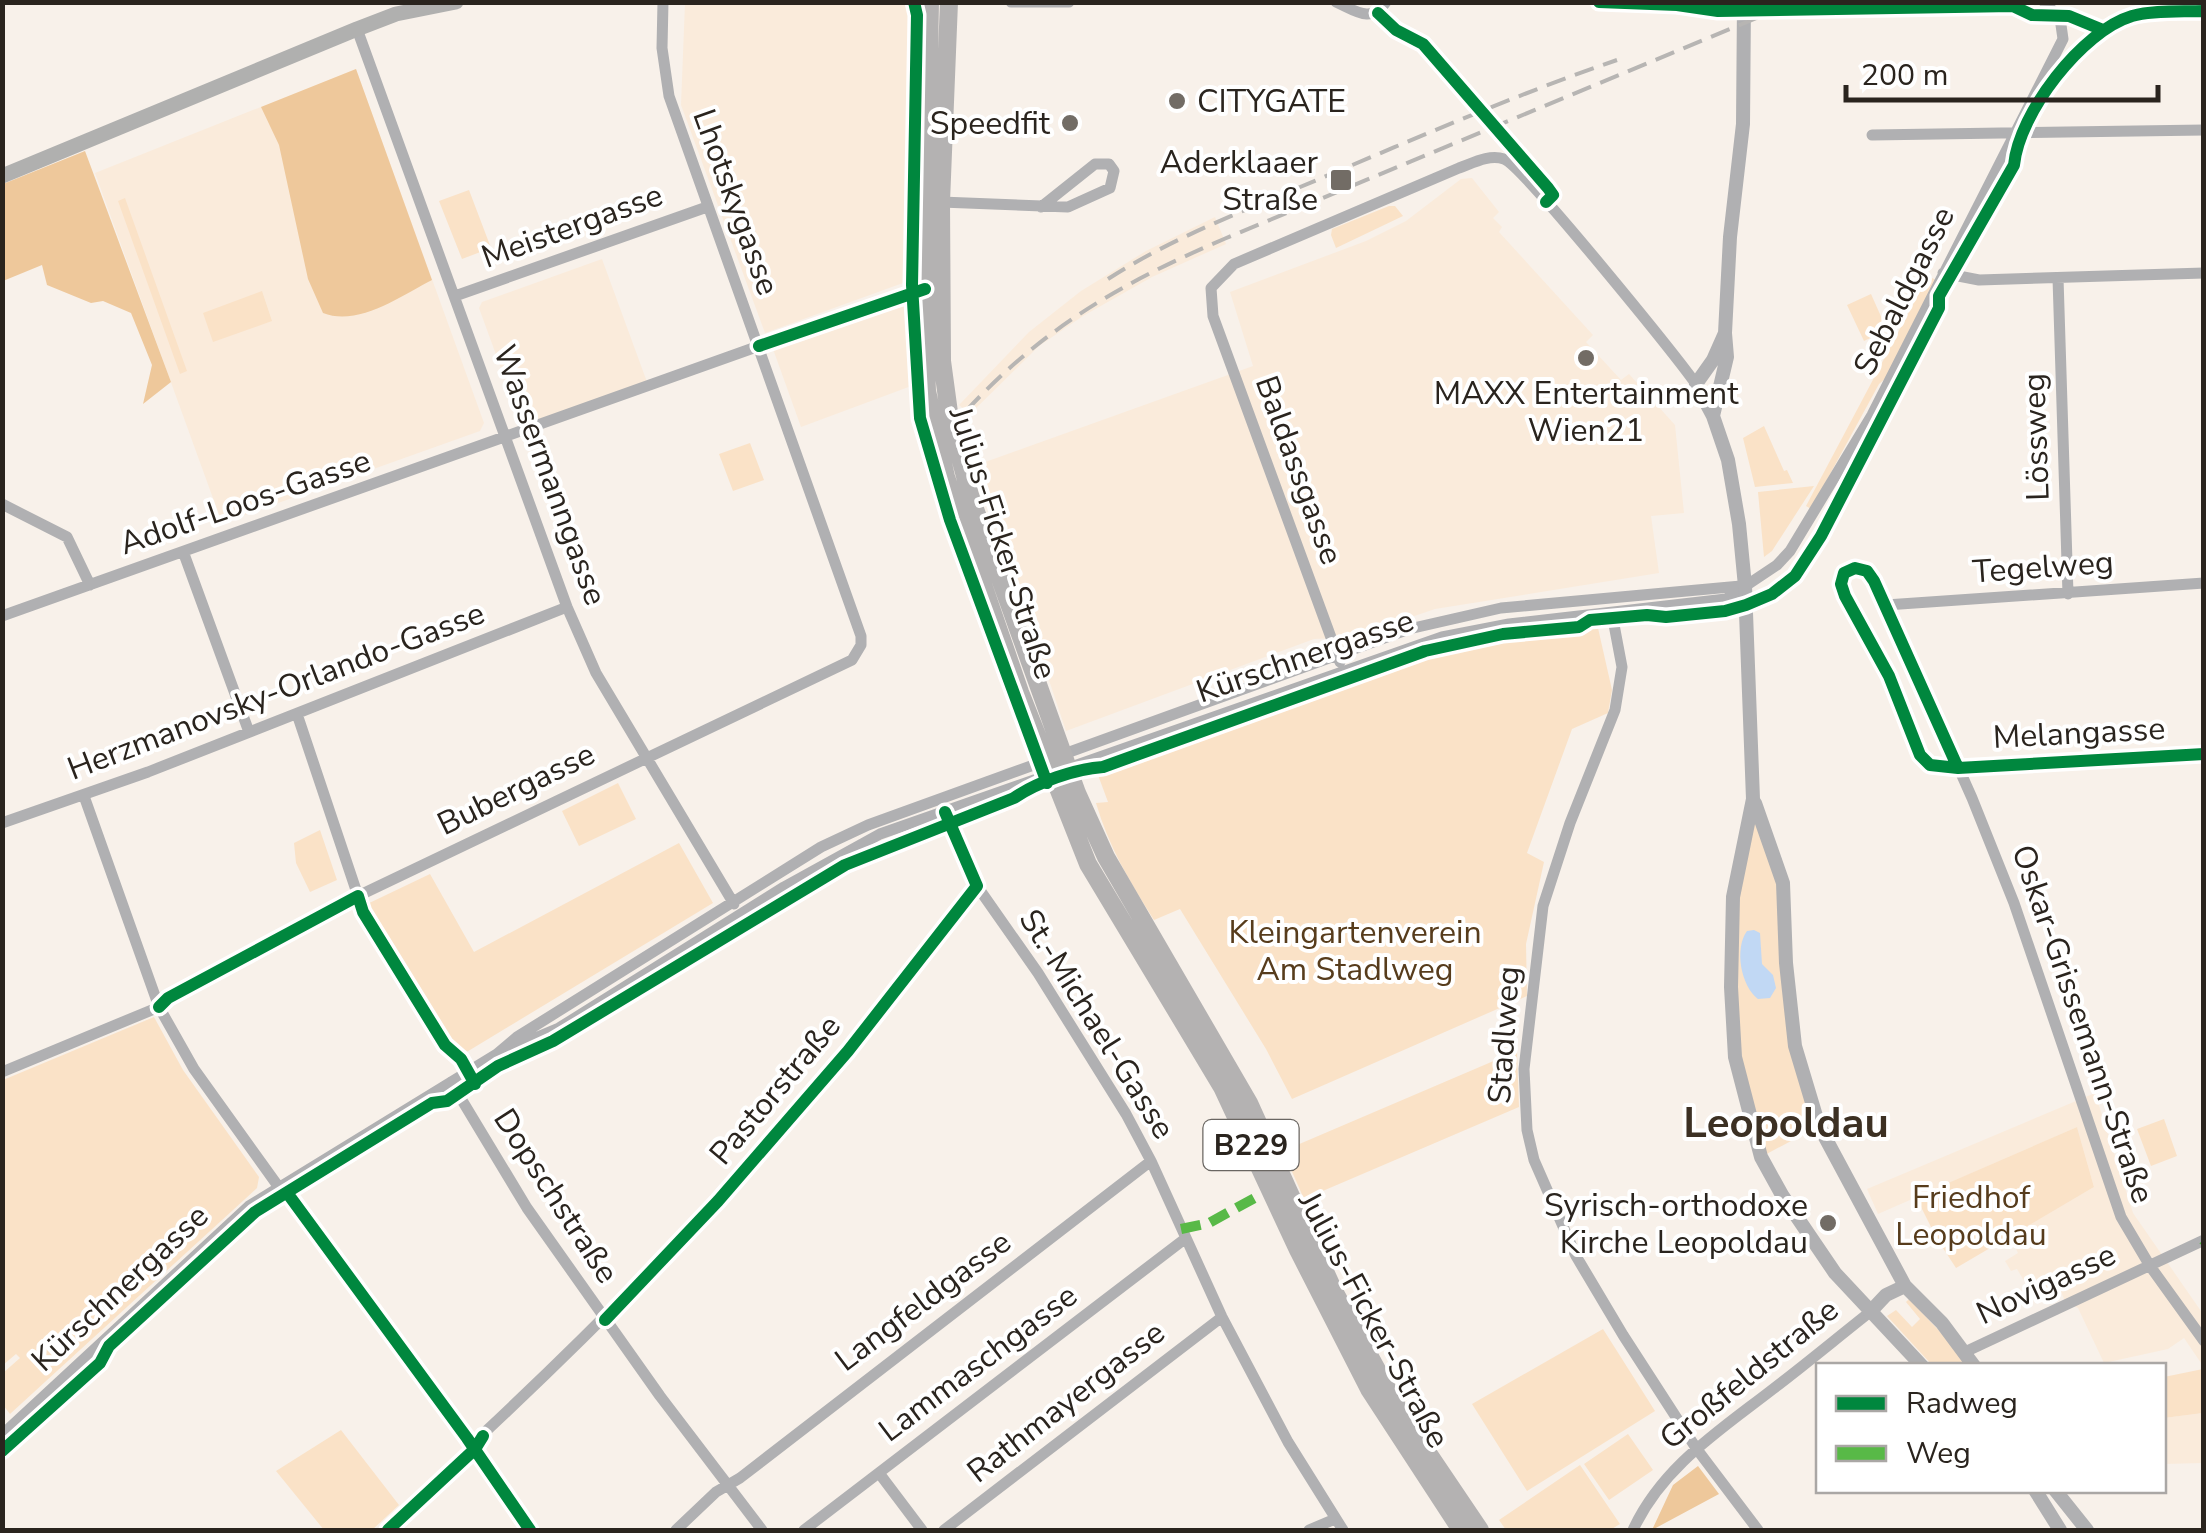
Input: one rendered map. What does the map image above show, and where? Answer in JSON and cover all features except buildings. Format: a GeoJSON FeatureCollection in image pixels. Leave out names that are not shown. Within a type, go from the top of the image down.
{"type":"FeatureCollection","features":[{"type":"Feature","properties":{"kind":"main road"},"geometry":{"type":"LineString","coordinates":[[2,176],[356,29],[396,14],[456,2]]}},
{"type":"Feature","properties":{"kind":"main road","name":"Julius-Ficker-Straße"},"geometry":{"type":"LineString","coordinates":[[930,2],[934,202]]}},
{"type":"Feature","properties":{"kind":"main road","name":"Julius-Ficker-Straße"},"geometry":{"type":"LineString","coordinates":[[953,6],[934,202],[925,364],[938,448],[1057,763],[1088,864],[1228,1098],[1298,1250],[1362,1374],[1413,1460],[1461,1530]]}},
{"type":"Feature","properties":{"kind":"main road","name":"Julius-Ficker-Straße"},"geometry":{"type":"LineString","coordinates":[[1057,763],[1106,857],[1249,1103],[1348,1317],[1399,1410],[1480,1530]]}},
{"type":"Feature","properties":{"kind":"street","name":"Lhotskygasse"},"geometry":{"type":"LineString","coordinates":[[662,2],[662,48],[669,96],[862,641]]}},
{"type":"Feature","properties":{"kind":"street"},"geometry":{"type":"LineString","coordinates":[[1011,2],[1069,2]]}},
{"type":"Feature","properties":{"kind":"street"},"geometry":{"type":"LineString","coordinates":[[1336,2],[1358,14],[1382,8]]}},
{"type":"Feature","properties":{"kind":"street"},"geometry":{"type":"LineString","coordinates":[[1713,416],[1728,357],[1725,333],[1742,124],[1744,2]]}},
{"type":"Feature","properties":{"kind":"street","name":"Sebaldgasse"},"geometry":{"type":"LineString","coordinates":[[1745,586],[1778,566],[1790,551],[1872,415],[2016,134],[2063,39],[2060,18],[2044,2]]}},
{"type":"Feature","properties":{"kind":"street","name":"Wassermanngasse"},"geometry":{"type":"LineString","coordinates":[[356,29],[568,607],[596,672],[741,916]]}},
{"type":"Feature","properties":{"kind":"street"},"geometry":{"type":"LineString","coordinates":[[1872,135],[2204,130]]}},
{"type":"Feature","properties":{"kind":"street","name":"Baldassgasse"},"geometry":{"type":"LineString","coordinates":[[1343,670],[1213,316],[1211,288],[1234,264],[1494,157],[1513,164],[1697,386]]}},
{"type":"Feature","properties":{"kind":"street"},"geometry":{"type":"LineString","coordinates":[[934,202],[1041,207],[1068,207],[1110,188],[1114,171],[1108,164],[1095,164],[1041,207]]}},
{"type":"Feature","properties":{"kind":"street","name":"Meistergasse"},"geometry":{"type":"LineString","coordinates":[[455,296],[707,207]]}},
{"type":"Feature","properties":{"kind":"street"},"geometry":{"type":"LineString","coordinates":[[1943,273],[1978,280],[2204,273]]}},
{"type":"Feature","properties":{"kind":"street","name":"Lössweg"},"geometry":{"type":"LineString","coordinates":[[2058,278],[2068,594]]}},
{"type":"Feature","properties":{"kind":"street"},"geometry":{"type":"LineString","coordinates":[[1697,386],[1725,333]]}},
{"type":"Feature","properties":{"kind":"street","name":"Adolf-Loos-Gasse"},"geometry":{"type":"LineString","coordinates":[[2,616],[759,346]]}},
{"type":"Feature","properties":{"kind":"street"},"geometry":{"type":"LineString","coordinates":[[1697,386],[1724,372]]}},
{"type":"Feature","properties":{"kind":"street"},"geometry":{"type":"LineString","coordinates":[[1697,386],[1713,416],[1734,488],[1745,586],[1754,799],[1733,897],[1734,1057],[1760,1157],[1835,1273],[1919,1363]]}},
{"type":"Feature","properties":{"kind":"street"},"geometry":{"type":"LineString","coordinates":[[2,504],[67,536],[90,585]]}},
{"type":"Feature","properties":{"kind":"street"},"geometry":{"type":"LineString","coordinates":[[184,554],[249,732]]}},
{"type":"Feature","properties":{"kind":"street","name":"Oskar-Grissemann-Straße"},"geometry":{"type":"LineString","coordinates":[[1958,768],[1930,765],[1920,755],[1890,676],[1844,596],[1844,573],[1856,568],[1866,571],[1886,605],[1958,768],[2014,903],[2121,1217],[2204,1342]]}},
{"type":"Feature","properties":{"kind":"street","name":"Tegelweg"},"geometry":{"type":"LineString","coordinates":[[1886,605],[2204,583]]}},
{"type":"Feature","properties":{"kind":"street","name":"Kürschnergasse"},"geometry":{"type":"LineString","coordinates":[[2,1435],[249,1206],[496,1054],[732,901],[821,847],[868,824],[1463,632],[1726,599],[1745,586]]}},
{"type":"Feature","properties":{"kind":"street","name":"Kürschnergasse"},"geometry":{"type":"LineString","coordinates":[[496,1054],[558,1028],[880,834],[1409,629],[1501,608],[1745,586]]}},
{"type":"Feature","properties":{"kind":"street","name":"Herzmanovsky-Orlando-Gasse"},"geometry":{"type":"LineString","coordinates":[[2,823],[84,796],[568,607]]}},
{"type":"Feature","properties":{"kind":"street","name":"Stadlweg"},"geometry":{"type":"LineString","coordinates":[[1612,614],[1622,666],[1615,710],[1542,906],[1524,1069],[1527,1130],[1534,1160],[1576,1256],[1696,1448],[1758,1530]]}},
{"type":"Feature","properties":{"kind":"street","name":"Bubergasse"},"geometry":{"type":"LineString","coordinates":[[297,714],[358,896],[852,660],[862,641]]}},
{"type":"Feature","properties":{"kind":"street","name":"Melangasse"},"geometry":{"type":"LineString","coordinates":[[1958,768],[2204,754]]}},
{"type":"Feature","properties":{"kind":"street"},"geometry":{"type":"LineString","coordinates":[[84,796],[159,1007],[194,1070],[278,1186]]}},
{"type":"Feature","properties":{"kind":"street"},"geometry":{"type":"LineString","coordinates":[[1754,799],[1783,883],[1795,1046],[1819,1126],[1905,1286],[1969,1359]]}},
{"type":"Feature","properties":{"kind":"street","name":"St.-Michael-Gasse"},"geometry":{"type":"LineString","coordinates":[[945,812],[977,886],[1107,1082],[1151,1161],[1222,1317],[1288,1442],[1343,1530]]}},
{"type":"Feature","properties":{"kind":"street","name":"Pastorstraße"},"geometry":{"type":"LineString","coordinates":[[484,1433],[605,1320],[718,1200],[848,1051],[977,886]]}},
{"type":"Feature","properties":{"kind":"street"},"geometry":{"type":"LineString","coordinates":[[2,1072],[159,1007]]}},
{"type":"Feature","properties":{"kind":"street","name":"Dopschstraße"},"geometry":{"type":"LineString","coordinates":[[451,1082],[527,1208],[605,1320],[762,1530]]}},
{"type":"Feature","properties":{"kind":"street","name":"Langfeldgasse"},"geometry":{"type":"LineString","coordinates":[[676,1530],[716,1492],[1151,1161]]}},
{"type":"Feature","properties":{"kind":"street","name":"Lammaschgasse"},"geometry":{"type":"LineString","coordinates":[[804,1530],[1186,1238]]}},
{"type":"Feature","properties":{"kind":"street","name":"Novigasse"},"geometry":{"type":"LineString","coordinates":[[1969,1359],[2204,1240]]}},
{"type":"Feature","properties":{"kind":"street"},"geometry":{"type":"LineString","coordinates":[[1870,1312],[1886,1296],[1905,1286]]}},
{"type":"Feature","properties":{"kind":"street","name":"Großfeldstraße"},"geometry":{"type":"LineString","coordinates":[[1632,1530],[1662,1480],[1696,1448],[1870,1312]]}},
{"type":"Feature","properties":{"kind":"street","name":"Rathmayergasse"},"geometry":{"type":"LineString","coordinates":[[944,1530],[1222,1317]]}},
{"type":"Feature","properties":{"kind":"street"},"geometry":{"type":"LineString","coordinates":[[880,1473],[922,1530]]}},
{"type":"Feature","properties":{"kind":"street"},"geometry":{"type":"LineString","coordinates":[[2037,1493],[2060,1530]]}},
{"type":"Feature","properties":{"kind":"street"},"geometry":{"type":"LineString","coordinates":[[2057,1493],[2087,1530]]}},
{"type":"Feature","properties":{"kind":"street"},"geometry":{"type":"LineString","coordinates":[[1308,1530],[1335,1518]]}},
{"type":"Feature","properties":{"kind":"shaded area"},"geometry":{"type":"Polygon","coordinates":[[[685,3],[915,3],[914,279],[765,333],[681,105],[685,3]]]}},
{"type":"Feature","properties":{"kind":"shaded area"},"geometry":{"type":"Polygon","coordinates":[[[356,69],[484,423],[480,431],[222,523],[95,173],[356,69]]]}},
{"type":"Feature","properties":{"kind":"shaded area"},"geometry":{"type":"Polygon","coordinates":[[[356,69],[432,280],[379,308],[336,316],[323,313],[308,279],[279,145],[261,107],[356,69]]]}},
{"type":"Feature","properties":{"kind":"shaded area"},"geometry":{"type":"Polygon","coordinates":[[[85,151],[171,382],[143,404],[152,365],[131,313],[103,301],[91,303],[47,285],[42,265],[3,281],[3,184],[85,151]]]}},
{"type":"Feature","properties":{"kind":"shaded area"},"geometry":{"type":"Polygon","coordinates":[[[1472,178],[1499,212],[1493,218],[1502,227],[1499,232],[1593,335],[1586,342],[1621,380],[1629,374],[1675,425],[1684,513],[1651,516],[1659,573],[1435,609],[1353,637],[1314,639],[1066,731],[977,465],[1253,366],[1230,292],[1366,241],[1406,221],[1461,179],[1472,178]]]}},
{"type":"Feature","properties":{"kind":"shaded area"},"geometry":{"type":"Polygon","coordinates":[[[1215,217],[1226,244],[1152,277],[1083,316],[1039,346],[970,414],[959,405],[1029,332],[1081,291],[1146,251],[1215,217]]]}},
{"type":"Feature","properties":{"kind":"shaded area"},"geometry":{"type":"Polygon","coordinates":[[[602,259],[647,382],[522,426],[479,308],[482,302],[602,259]]]}},
{"type":"Feature","properties":{"kind":"shaded area"},"geometry":{"type":"Polygon","coordinates":[[[912,298],[914,385],[801,427],[773,349],[912,298]]]}},
{"type":"Feature","properties":{"kind":"shaded area"},"geometry":{"type":"Polygon","coordinates":[[[2095,1093],[2133,1213],[2203,1314],[2203,1366],[2184,1338],[2168,1349],[2104,1363],[2078,1308],[2065,1301],[2061,1292],[2036,1301],[2017,1269],[2011,1271],[2005,1261],[2018,1253],[2010,1236],[2094,1187],[2077,1127],[1878,1214],[1867,1189],[2095,1093]]]}},
{"type":"Feature","properties":{"kind":"shaded area"},"geometry":{"type":"Polygon","coordinates":[[[2203,1413],[2203,1463],[2166,1464],[2166,1418],[2203,1413]]]}},
{"type":"Feature","properties":{"kind":"shaded area"},"geometry":{"type":"Polygon","coordinates":[[[1698,1466],[1719,1494],[1652,1530],[1673,1485],[1698,1466]]]}},
{"type":"Feature","properties":{"kind":"green space"},"geometry":{"type":"Polygon","coordinates":[[[469,190],[491,248],[462,259],[439,201],[469,190]]]}},
{"type":"Feature","properties":{"kind":"green space"},"geometry":{"type":"Polygon","coordinates":[[[125,198],[187,371],[180,374],[118,201],[125,198]]]}},
{"type":"Feature","properties":{"kind":"green space"},"geometry":{"type":"Polygon","coordinates":[[[1395,206],[1403,216],[1336,248],[1332,229],[1395,206]]]}},
{"type":"Feature","properties":{"kind":"green space"},"geometry":{"type":"Polygon","coordinates":[[[1928,276],[1936,280],[1886,378],[1879,384],[1811,509],[1806,506],[1928,276]]]}},
{"type":"Feature","properties":{"kind":"green space"},"geometry":{"type":"Polygon","coordinates":[[[262,291],[272,321],[213,342],[203,313],[262,291]]]}},
{"type":"Feature","properties":{"kind":"green space"},"geometry":{"type":"Polygon","coordinates":[[[1871,294],[1887,330],[1864,341],[1847,305],[1871,294]]]}},
{"type":"Feature","properties":{"kind":"green space"},"geometry":{"type":"Polygon","coordinates":[[[1764,426],[1793,483],[1755,487],[1743,438],[1764,426]]]}},
{"type":"Feature","properties":{"kind":"green space"},"geometry":{"type":"Polygon","coordinates":[[[750,443],[764,480],[733,491],[719,454],[750,443]]]}},
{"type":"Feature","properties":{"kind":"green space"},"geometry":{"type":"Polygon","coordinates":[[[1814,486],[1772,551],[1764,557],[1758,492],[1814,486]]]}},
{"type":"Feature","properties":{"kind":"green space","name":"Kleingartenverein Am Stadlweg"},"geometry":{"type":"Polygon","coordinates":[[[1598,628],[1612,690],[1608,713],[1572,729],[1527,853],[1544,862],[1526,944],[1527,996],[1292,1099],[1180,909],[1154,920],[1136,892],[1101,819],[1096,803],[1108,802],[1098,775],[1444,651],[1598,628]]]}},
{"type":"Feature","properties":{"kind":"green space"},"geometry":{"type":"Polygon","coordinates":[[[618,783],[636,819],[579,846],[562,811],[618,783]]]}},
{"type":"Feature","properties":{"kind":"green space"},"geometry":{"type":"Polygon","coordinates":[[[1753,799],[1783,883],[1795,1046],[1819,1126],[1761,1157],[1735,1057],[1733,897],[1753,799]]]}},
{"type":"Feature","properties":{"kind":"green space"},"geometry":{"type":"Polygon","coordinates":[[[320,830],[337,880],[310,892],[296,863],[294,843],[320,830]]]}},
{"type":"Feature","properties":{"kind":"green space"},"geometry":{"type":"Polygon","coordinates":[[[679,843],[713,903],[465,1053],[450,1048],[363,906],[430,874],[474,952],[679,843]]]}},
{"type":"Feature","properties":{"kind":"green space"},"geometry":{"type":"Polygon","coordinates":[[[154,1017],[183,1070],[259,1177],[257,1188],[10,1414],[3,1405],[3,1373],[20,1358],[16,1354],[3,1365],[3,1080],[154,1017]]]}},
{"type":"Feature","properties":{"kind":"green space"},"geometry":{"type":"Polygon","coordinates":[[[1517,1051],[1519,1107],[1304,1199],[1283,1151],[1517,1051]]]}},
{"type":"Feature","properties":{"kind":"green space"},"geometry":{"type":"Polygon","coordinates":[[[2164,1119],[2177,1156],[2151,1166],[2137,1129],[2164,1119]]]}},
{"type":"Feature","properties":{"kind":"green space","name":"Friedhof Leopoldau"},"geometry":{"type":"Polygon","coordinates":[[[2077,1127],[2094,1187],[1956,1268],[1916,1197],[2077,1127]]]}},
{"type":"Feature","properties":{"kind":"green space"},"geometry":{"type":"Polygon","coordinates":[[[1909,1299],[1965,1363],[1930,1363],[1887,1316],[1896,1310],[1912,1327],[1920,1319],[1906,1302],[1909,1299]]]}},
{"type":"Feature","properties":{"kind":"green space"},"geometry":{"type":"Polygon","coordinates":[[[1603,1329],[1655,1411],[1527,1491],[1472,1404],[1603,1329]]]}},
{"type":"Feature","properties":{"kind":"green space"},"geometry":{"type":"Polygon","coordinates":[[[2203,1369],[2203,1413],[2166,1418],[2166,1377],[2203,1369]]]}},
{"type":"Feature","properties":{"kind":"green space"},"geometry":{"type":"Polygon","coordinates":[[[341,1430],[399,1505],[372,1530],[324,1530],[276,1471],[341,1430]]]}},
{"type":"Feature","properties":{"kind":"green space"},"geometry":{"type":"Polygon","coordinates":[[[1628,1434],[1653,1470],[1609,1500],[1584,1464],[1628,1434]]]}},
{"type":"Feature","properties":{"kind":"green space"},"geometry":{"type":"Polygon","coordinates":[[[1580,1465],[1620,1524],[1610,1530],[1506,1530],[1499,1520],[1580,1465]]]}},
{"type":"Feature","properties":{"kind":"water"},"geometry":{"type":"Polygon","coordinates":[[[1747,931],[1760,933],[1762,964],[1773,975],[1776,988],[1770,998],[1758,999],[1752,993],[1741,967],[1743,939],[1747,931]]]}},
{"type":"Feature","properties":{"kind":"railway"},"geometry":{"type":"LineString","coordinates":[[966,411],[1054,332],[1151,273],[1224,239],[1795,2]]}},
{"type":"Feature","properties":{"kind":"railway"},"geometry":{"type":"LineString","coordinates":[[1108,279],[1160,249],[1241,212],[1470,116],[1617,60]]}},
{"type":"Feature","properties":{"kind":"marked path"},"geometry":{"type":"LineString","coordinates":[[1181,1229],[1209,1223],[1260,1195]]}},
{"type":"Feature","properties":{"kind":"cycle path"},"geometry":{"type":"LineString","coordinates":[[914,2],[917,15],[912,285],[920,418],[950,520],[1047,783]]}},
{"type":"Feature","properties":{"kind":"cycle path"},"geometry":{"type":"LineString","coordinates":[[1599,2],[1718,11],[2013,6],[2032,15],[2069,16],[2103,30]]}},
{"type":"Feature","properties":{"kind":"cycle path"},"geometry":{"type":"LineString","coordinates":[[2,1451],[100,1363],[109,1346],[255,1212],[432,1103],[447,1101],[498,1066],[553,1041],[845,865],[1057,777],[1103,767],[1425,651],[1503,634],[1579,627],[1590,620],[1725,611],[1772,594],[1795,576],[1821,536],[1939,308],[1939,296],[2014,165],[2028,122],[2056,77],[2093,38],[2132,16],[2204,11]]}},
{"type":"Feature","properties":{"kind":"cycle path"},"geometry":{"type":"LineString","coordinates":[[1378,13],[1396,30],[1423,44],[1548,188],[1553,195],[1546,202]]}},
{"type":"Feature","properties":{"kind":"cycle path"},"geometry":{"type":"LineString","coordinates":[[759,346],[925,289]]}},
{"type":"Feature","properties":{"kind":"cycle path"},"geometry":{"type":"LineString","coordinates":[[1844,573],[1855,568],[1867,571],[1874,581],[1958,768]]}},
{"type":"Feature","properties":{"kind":"cycle path"},"geometry":{"type":"LineString","coordinates":[[1844,573],[1841,584],[1845,596],[1889,676],[1920,755],[1930,765],[1958,768],[2204,754]]}},
{"type":"Feature","properties":{"kind":"cycle path"},"geometry":{"type":"LineString","coordinates":[[605,1320],[718,1201],[848,1051],[977,886],[945,812]]}},
{"type":"Feature","properties":{"kind":"cycle path"},"geometry":{"type":"LineString","coordinates":[[159,1007],[168,998],[358,896],[363,912],[445,1045],[461,1059],[475,1084]]}},
{"type":"Feature","properties":{"kind":"cycle path"},"geometry":{"type":"LineString","coordinates":[[288,1194],[530,1530]]}},
{"type":"Feature","properties":{"kind":"cycle path"},"geometry":{"type":"LineString","coordinates":[[388,1530],[475,1449],[483,1436]]}},
{"type":"Feature","properties":{"kind":"place","name":"CITYGATE"},"geometry":{"type":"Point","coordinates":[1177,101]}},
{"type":"Feature","properties":{"kind":"place","name":"Speedfit"},"geometry":{"type":"Point","coordinates":[1070,123]}},
{"type":"Feature","properties":{"kind":"place","name":"Aderklaaer Straße"},"geometry":{"type":"Point","coordinates":[1341,180]}},
{"type":"Feature","properties":{"kind":"place","name":"MAXX Entertainment Wien21"},"geometry":{"type":"Point","coordinates":[1586,358]}},
{"type":"Feature","properties":{"kind":"place","name":"Syrisch-orthodoxe Kirche Leopoldau"},"geometry":{"type":"Point","coordinates":[1828,1223]}},
{"type":"Feature","properties":{"kind":"district","name":"Leopoldau"},"geometry":{"type":"Point","coordinates":[1786,1123]}}]}
